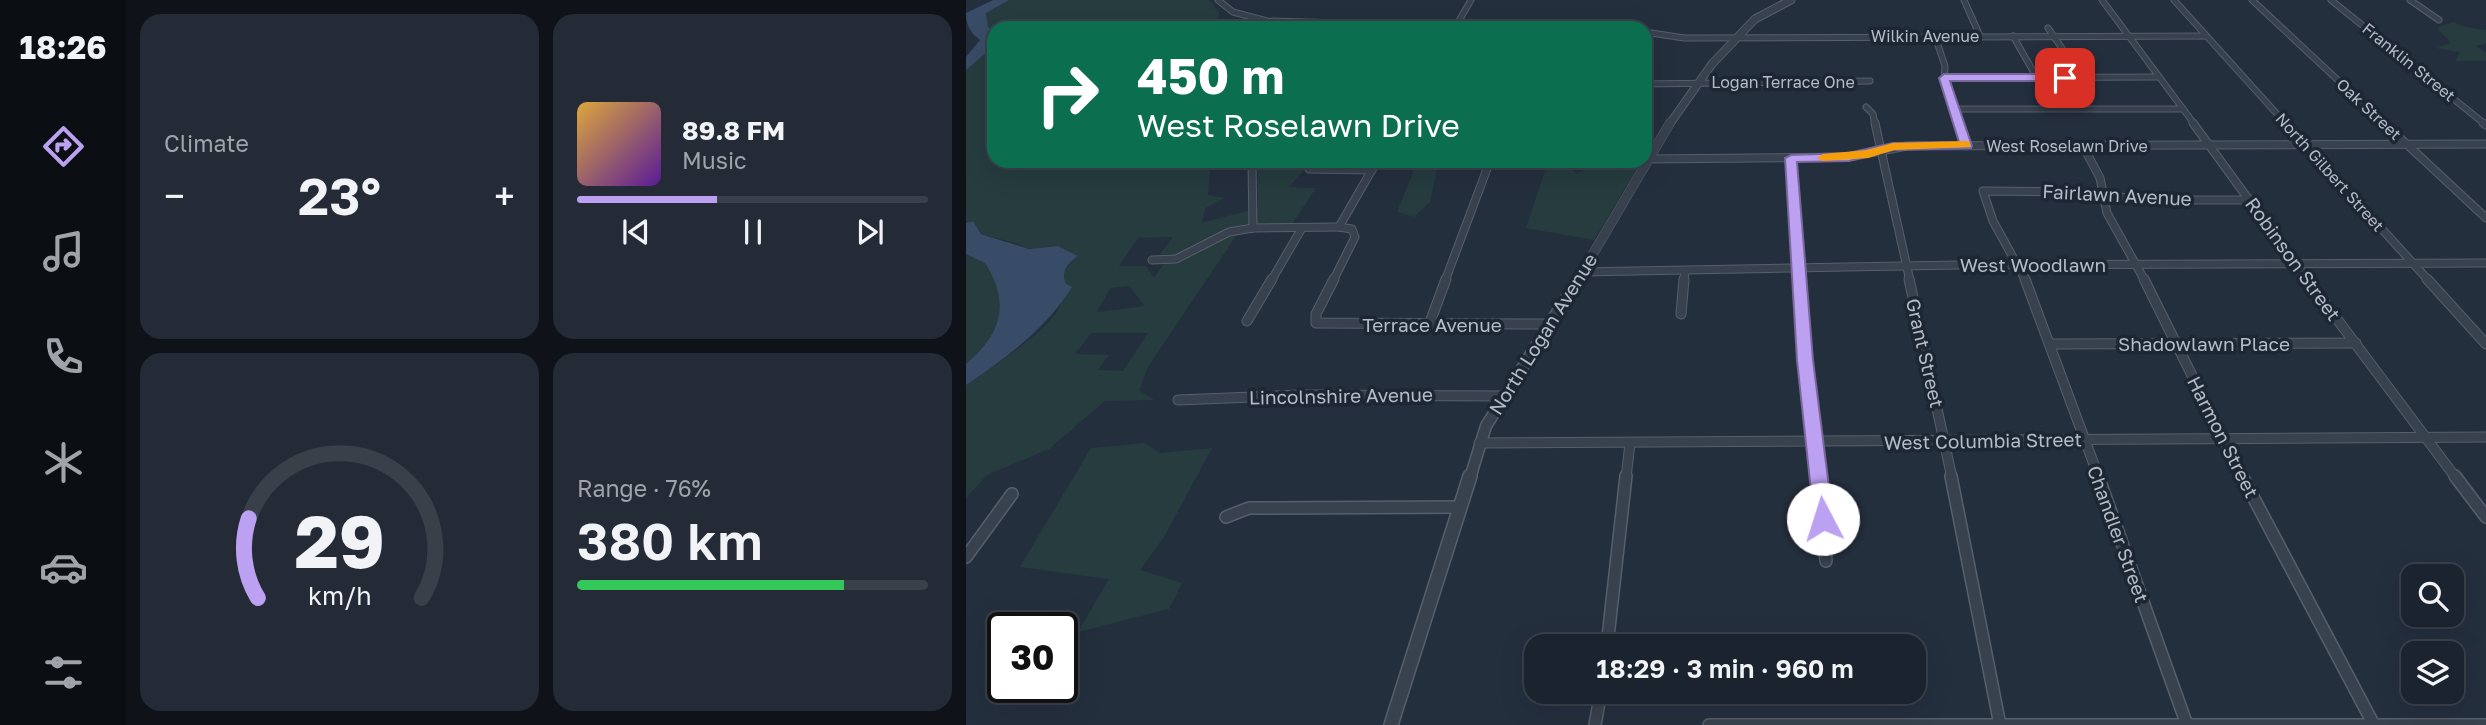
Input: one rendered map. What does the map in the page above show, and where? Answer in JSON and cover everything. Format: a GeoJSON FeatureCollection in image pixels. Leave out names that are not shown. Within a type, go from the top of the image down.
{"type":"FeatureCollection","features":[{"type":"Feature","properties":{"kind":"street"},"geometry":{"type":"LineString","coordinates":[[1218,0],[1224,7],[1240,15],[1267,21]]}},
{"type":"Feature","properties":{"kind":"street"},"geometry":{"type":"LineString","coordinates":[[1459,21],[1471,0]]}},
{"type":"Feature","properties":{"kind":"street","name":"North Logan Avenue"},"geometry":{"type":"LineString","coordinates":[[1652,144],[1697,83],[1736,37],[1755,19],[1791,0]]}},
{"type":"Feature","properties":{"kind":"street"},"geometry":{"type":"LineString","coordinates":[[1964,0],[1980,36]]}},
{"type":"Feature","properties":{"kind":"street","name":"Robinson Street"},"geometry":{"type":"LineString","coordinates":[[2102,0],[2298,264],[2299,269],[2486,517]]}},
{"type":"Feature","properties":{"kind":"street","name":"North Gilbert Street"},"geometry":{"type":"LineString","coordinates":[[2174,0],[2486,344]]}},
{"type":"Feature","properties":{"kind":"street","name":"Oak Street"},"geometry":{"type":"LineString","coordinates":[[2252,0],[2486,218]]}},
{"type":"Feature","properties":{"kind":"street","name":"Franklin Street"},"geometry":{"type":"LineString","coordinates":[[2331,0],[2486,125]]}},
{"type":"Feature","properties":{"kind":"street"},"geometry":{"type":"LineString","coordinates":[[2410,0],[2439,20]]}},
{"type":"Feature","properties":{"kind":"street"},"geometry":{"type":"LineString","coordinates":[[2048,28],[2070,60]]}},
{"type":"Feature","properties":{"kind":"street","name":"Wilkin Avenue"},"geometry":{"type":"LineString","coordinates":[[1652,33],[1684,38],[2206,36]]}},
{"type":"Feature","properties":{"kind":"street"},"geometry":{"type":"LineString","coordinates":[[1935,36],[1945,66],[1944,78],[1966,146]]}},
{"type":"Feature","properties":{"kind":"street"},"geometry":{"type":"LineString","coordinates":[[2013,36],[2037,78]]}},
{"type":"Feature","properties":{"kind":"street"},"geometry":{"type":"LineString","coordinates":[[1944,78],[2159,78]]}},
{"type":"Feature","properties":{"kind":"street","name":"Logan Terrace One"},"geometry":{"type":"LineString","coordinates":[[1652,84],[1870,81]]}},
{"type":"Feature","properties":{"kind":"street","name":"Grant Street"},"geometry":{"type":"LineString","coordinates":[[1866,107],[1873,114],[1881,149],[1944,441],[2000,724]]}},
{"type":"Feature","properties":{"kind":"street"},"geometry":{"type":"LineString","coordinates":[[1954,109],[2183,109]]}},
{"type":"Feature","properties":{"kind":"street","name":"West Roselawn Drive"},"geometry":{"type":"LineString","coordinates":[[1652,159],[1849,157],[1881,149],[1966,146],[2486,144]]}},
{"type":"Feature","properties":{"kind":"street","name":"Harmon Street"},"geometry":{"type":"LineString","coordinates":[[2083,146],[2100,178],[2107,213],[2374,724]]}},
{"type":"Feature","properties":{"kind":"street"},"geometry":{"type":"LineString","coordinates":[[1791,158],[1805,360],[1816,442],[1826,561]]}},
{"type":"Feature","properties":{"kind":"street"},"geometry":{"type":"LineString","coordinates":[[1252,168],[1253,228]]}},
{"type":"Feature","properties":{"kind":"street"},"geometry":{"type":"LineString","coordinates":[[1429,325],[1487,168]]}},
{"type":"Feature","properties":{"kind":"street","name":"North Logan Avenue"},"geometry":{"type":"LineString","coordinates":[[1391,725],[1486,426],[1551,324],[1644,168]]}},
{"type":"Feature","properties":{"kind":"street"},"geometry":{"type":"LineString","coordinates":[[1153,260],[1176,259],[1229,232],[1253,228],[1339,227],[1372,170],[1308,169]]}},
{"type":"Feature","properties":{"kind":"street","name":"Fairlawn Avenue"},"geometry":{"type":"LineString","coordinates":[[1983,191],[2058,191],[2147,200],[2251,200]]}},
{"type":"Feature","properties":{"kind":"street","name":"Chandler Street"},"geometry":{"type":"LineString","coordinates":[[1983,191],[1993,221],[2018,265],[2051,344],[2187,725]]}},
{"type":"Feature","properties":{"kind":"street","name":"Terrace Avenue"},"geometry":{"type":"LineString","coordinates":[[1339,227],[1352,229],[1355,237],[1315,320],[1323,325],[1551,324]]}},
{"type":"Feature","properties":{"kind":"street"},"geometry":{"type":"LineString","coordinates":[[1247,321],[1302,228]]}},
{"type":"Feature","properties":{"kind":"street","name":"West Woodlawn"},"geometry":{"type":"LineString","coordinates":[[1581,272],[2018,265],[2486,263]]}},
{"type":"Feature","properties":{"kind":"street"},"geometry":{"type":"LineString","coordinates":[[1681,314],[1685,271]]}},
{"type":"Feature","properties":{"kind":"street","name":"Shadowlawn Place"},"geometry":{"type":"LineString","coordinates":[[2051,344],[2356,343]]}},
{"type":"Feature","properties":{"kind":"street","name":"Lincolnshire Avenue"},"geometry":{"type":"LineString","coordinates":[[1178,400],[1300,395],[1504,396]]}},
{"type":"Feature","properties":{"kind":"street","name":"West Columbia Street"},"geometry":{"type":"LineString","coordinates":[[1479,443],[2486,438]]}},
{"type":"Feature","properties":{"kind":"street"},"geometry":{"type":"LineString","coordinates":[[1608,634],[1630,443]]}},
{"type":"Feature","properties":{"kind":"street"},"geometry":{"type":"LineString","coordinates":[[966,557],[1013,494]]}},
{"type":"Feature","properties":{"kind":"street"},"geometry":{"type":"LineString","coordinates":[[1226,517],[1249,508],[1460,507]]}},
{"type":"Feature","properties":{"kind":"street"},"geometry":{"type":"LineString","coordinates":[[1595,725],[1599,704]]}},
{"type":"Feature","properties":{"kind":"street"},"geometry":{"type":"LineString","coordinates":[[1709,725],[2486,725]]}},
{"type":"Feature","properties":{"kind":"green space"},"geometry":{"type":"Polygon","coordinates":[[[1009,0],[1209,0],[1219,12],[1216,21],[987,21],[986,12],[1009,0]]]}},
{"type":"Feature","properties":{"kind":"green space"},"geometry":{"type":"Polygon","coordinates":[[[2453,22],[2486,30],[2486,43],[2476,46],[2486,53],[2486,61],[2456,61],[2460,52],[2436,48],[2451,43],[2437,28],[2453,22]]]}},
{"type":"Feature","properties":{"kind":"green space"},"geometry":{"type":"Polygon","coordinates":[[[987,52],[987,168],[1210,168],[1208,195],[1225,198],[1205,208],[1202,223],[1258,208],[1258,168],[1306,168],[1289,187],[1316,188],[1292,224],[1244,224],[1148,367],[1139,390],[1154,400],[1105,401],[1049,449],[987,475],[966,498],[966,385],[1014,352],[1049,322],[1061,303],[1063,272],[1078,256],[1055,246],[1023,247],[981,234],[973,221],[966,223],[966,70],[987,52]],[[1173,237],[1138,238],[1119,266],[1146,266],[1154,278],[1170,255],[1160,254],[1173,237]],[[1129,286],[1110,288],[1097,312],[1145,306],[1129,286]],[[1091,333],[1075,354],[1109,355],[1098,370],[1123,371],[1148,333],[1091,333]]]}},
{"type":"Feature","properties":{"kind":"green space"},"geometry":{"type":"Polygon","coordinates":[[[1412,168],[1437,168],[1430,202],[1414,217],[1397,212],[1413,173],[1412,168]]]}},
{"type":"Feature","properties":{"kind":"green space"},"geometry":{"type":"Polygon","coordinates":[[[1546,168],[1572,168],[1577,174],[1588,168],[1637,168],[1594,240],[1526,228],[1546,168]]]}},
{"type":"Feature","properties":{"kind":"green space"},"geometry":{"type":"Polygon","coordinates":[[[966,254],[985,263],[998,292],[1000,305],[994,330],[978,353],[966,364],[966,254]]]}},
{"type":"Feature","properties":{"kind":"green space"},"geometry":{"type":"Polygon","coordinates":[[[1145,443],[1160,453],[1212,448],[1164,537],[1140,570],[1182,583],[1169,609],[1078,632],[1109,579],[1020,567],[1091,448],[1145,443]]]}},
{"type":"Feature","properties":{"kind":"water"},"geometry":{"type":"Polygon","coordinates":[[[993,0],[1009,0],[986,13],[987,52],[966,70],[966,57],[980,40],[970,29],[966,13],[993,0]]]}},
{"type":"Feature","properties":{"kind":"water"},"geometry":{"type":"Polygon","coordinates":[[[973,221],[981,234],[1029,249],[1058,246],[1078,256],[1065,272],[1066,284],[1072,287],[1050,316],[1010,353],[966,385],[966,364],[978,353],[994,330],[1000,305],[993,278],[985,263],[966,254],[966,223],[973,221]]]}},
{"type":"Feature","properties":{"kind":"slow traffic"},"geometry":{"type":"LineString","coordinates":[[1823,158],[1868,154],[1893,146],[1966,144]]}},
{"type":"Feature","properties":{"kind":"route"},"geometry":{"type":"LineString","coordinates":[[1823,519],[1805,360],[1791,158],[1849,157],[1893,146],[1966,146],[1944,78],[2065,78]]}}]}
